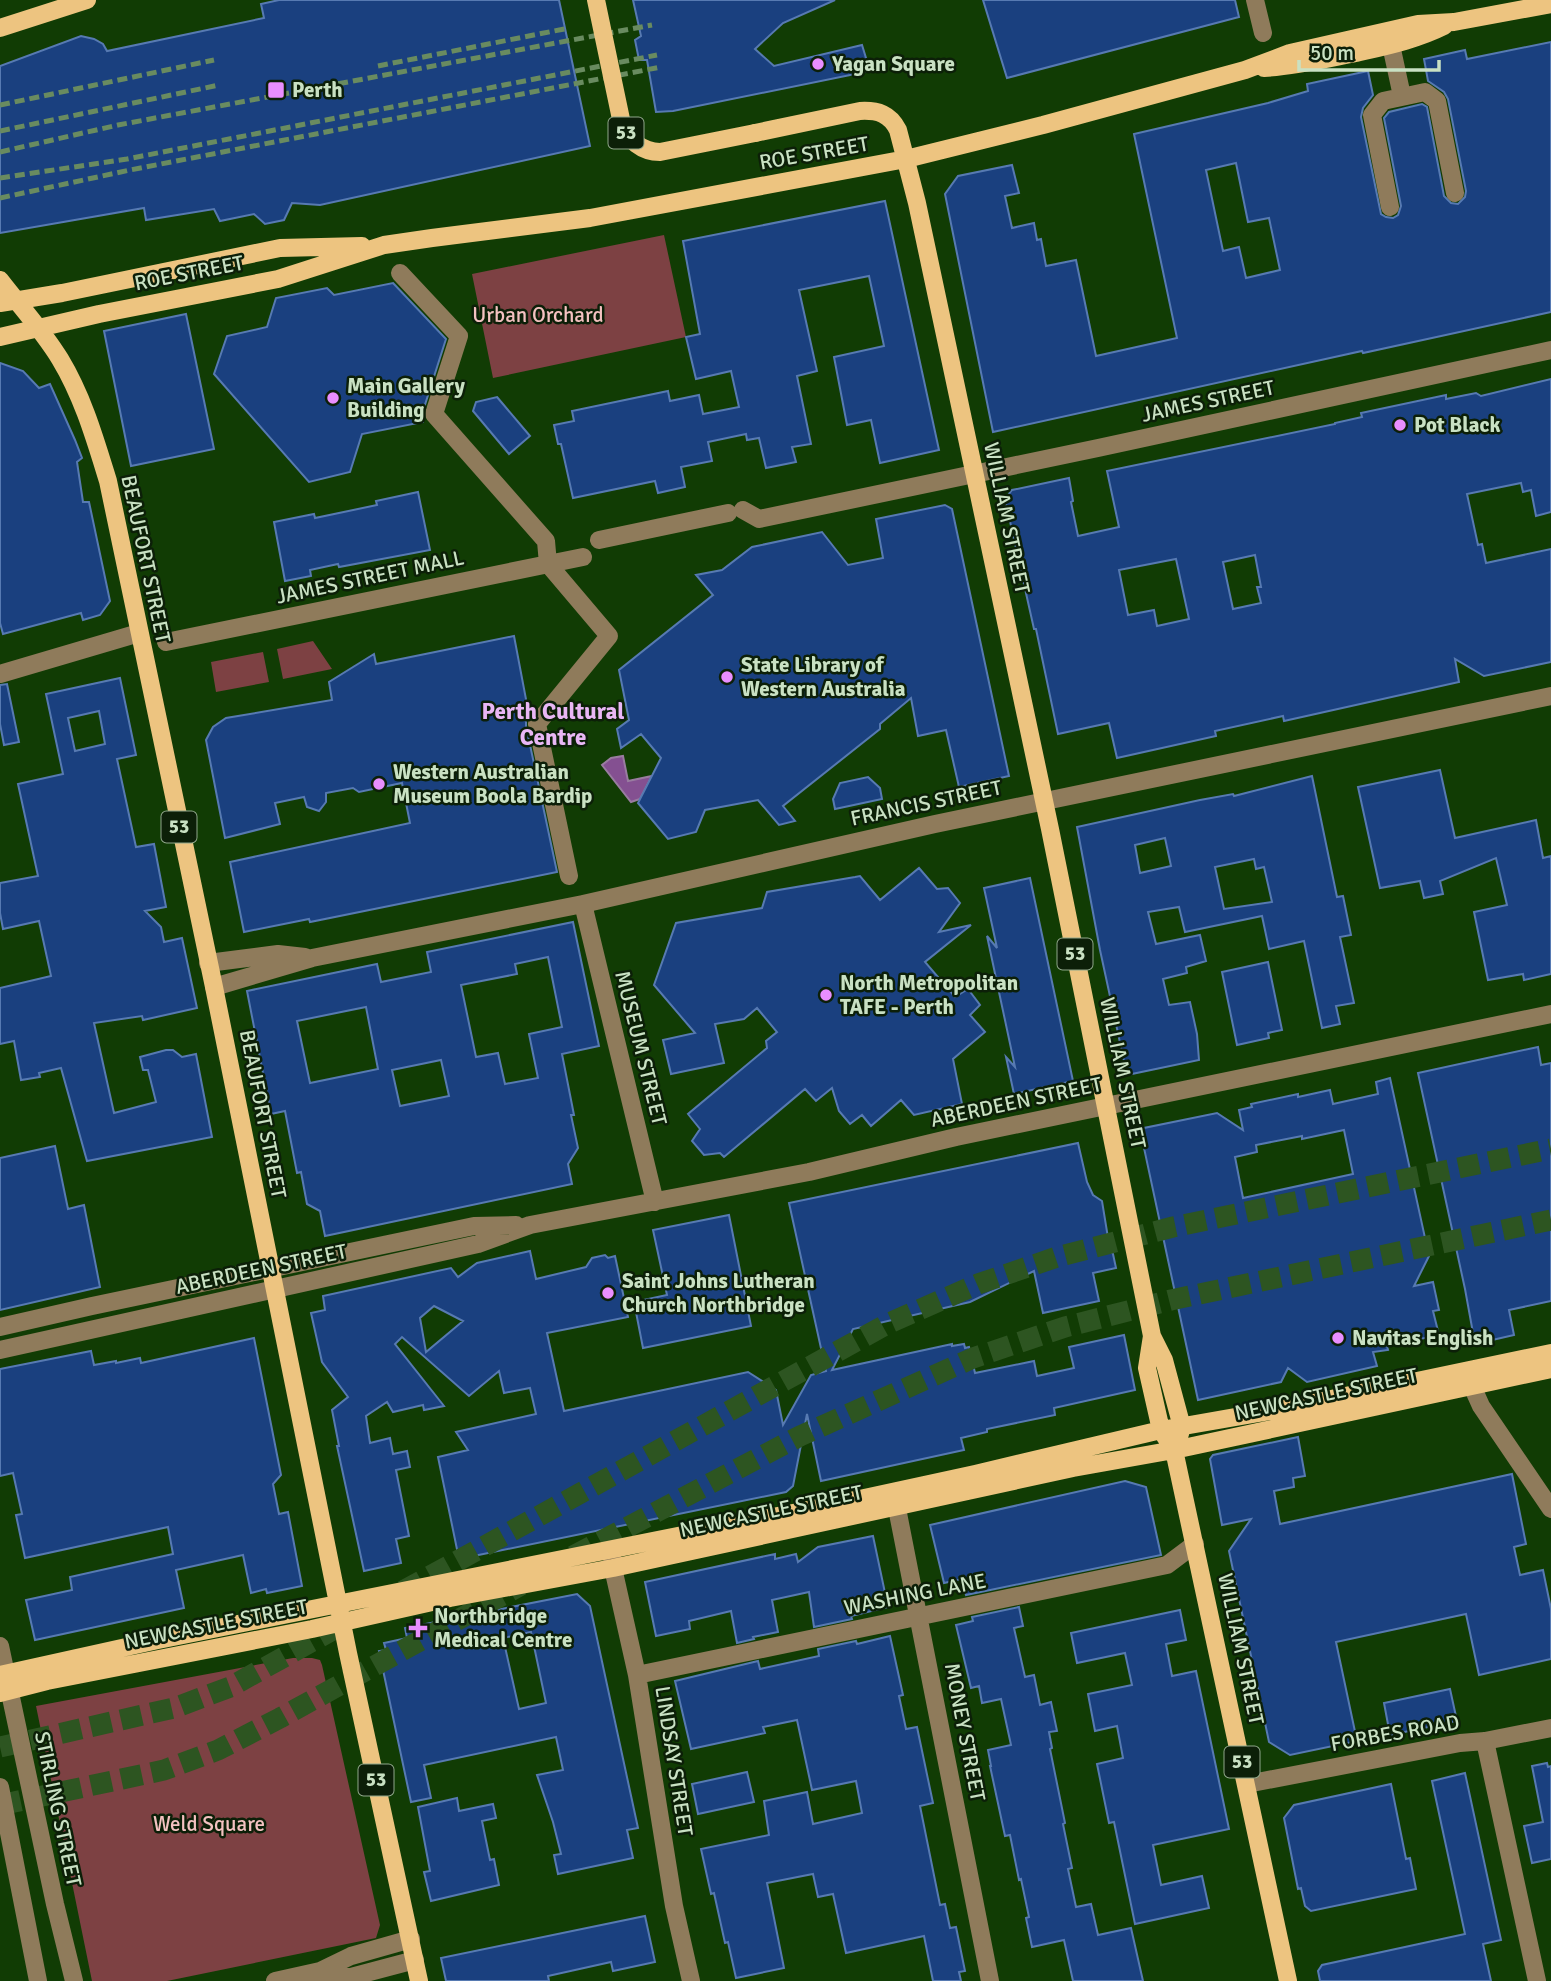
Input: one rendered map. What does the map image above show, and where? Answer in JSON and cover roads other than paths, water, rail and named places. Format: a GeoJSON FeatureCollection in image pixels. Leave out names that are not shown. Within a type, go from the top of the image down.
{"type":"FeatureCollection","features":[{"type":"Feature","properties":{"kind":"main road"},"geometry":{"type":"LineString","coordinates":[[0,28],[87,0]]}},
{"type":"Feature","properties":{"kind":"main road","name":"WILLIAM STREET"},"geometry":{"type":"LineString","coordinates":[[597,0],[622,124],[631,139],[646,150],[665,151],[860,111],[884,114],[894,121],[898,130],[1043,801],[1152,1336],[1164,1360],[1182,1427]]}},
{"type":"Feature","properties":{"kind":"main road","name":"ROE STREET"},"geometry":{"type":"LineString","coordinates":[[8,302],[280,248],[384,245],[590,218],[906,159],[1245,70],[1290,53],[1418,23],[1454,22],[1551,4]]}},
{"type":"Feature","properties":{"kind":"main road","name":"ROE STREET"},"geometry":{"type":"LineString","coordinates":[[1245,70],[1293,66],[1391,45],[1421,37],[1454,22]]}},
{"type":"Feature","properties":{"kind":"main road","name":"ROE STREET"},"geometry":{"type":"LineString","coordinates":[[0,337],[278,279],[384,245]]}},
{"type":"Feature","properties":{"kind":"main road","name":"BEAUFORT STREET"},"geometry":{"type":"LineString","coordinates":[[0,280],[8,302],[38,328],[60,358],[90,422],[108,481],[214,987],[340,1613],[419,1981]]}},
{"type":"Feature","properties":{"kind":"main road","name":"WILLIAM STREET"},"geometry":{"type":"LineString","coordinates":[[1152,1336],[1147,1368],[1161,1430],[1174,1450],[1288,1981]]}},
{"type":"Feature","properties":{"kind":"main road","name":"NEWCASTLE STREET"},"geometry":{"type":"LineString","coordinates":[[4,1683],[158,1640],[450,1598],[613,1568],[812,1526],[895,1499],[1161,1430],[1293,1407],[1551,1353]]}},
{"type":"Feature","properties":{"kind":"main road","name":"NEWCASTLE STREET"},"geometry":{"type":"LineString","coordinates":[[340,1613],[612,1548],[1174,1450],[1551,1369]]}},
{"type":"Feature","properties":{"kind":"main road"},"geometry":{"type":"LineString","coordinates":[[1174,1450],[1182,1427]]}},
{"type":"Feature","properties":{"kind":"street"},"geometry":{"type":"LineString","coordinates":[[1255,0],[1263,33]]}},
{"type":"Feature","properties":{"kind":"street"},"geometry":{"type":"LineString","coordinates":[[1391,45],[1402,96]]}},
{"type":"Feature","properties":{"kind":"street"},"geometry":{"type":"LineString","coordinates":[[1390,207],[1372,115],[1383,101],[1402,96],[1425,92],[1437,101],[1455,193]]}},
{"type":"Feature","properties":{"kind":"street"},"geometry":{"type":"LineString","coordinates":[[400,273],[459,336],[434,414],[546,541],[548,564],[609,636],[537,724],[569,876]]}},
{"type":"Feature","properties":{"kind":"street","name":"JAMES STREET"},"geometry":{"type":"LineString","coordinates":[[598,540],[736,511],[759,519],[1551,350]]}},
{"type":"Feature","properties":{"kind":"street","name":"JAMES STREET MALL"},"geometry":{"type":"LineString","coordinates":[[166,642],[583,557]]}},
{"type":"Feature","properties":{"kind":"street"},"geometry":{"type":"LineString","coordinates":[[0,674],[139,633]]}},
{"type":"Feature","properties":{"kind":"street","name":"FRANCIS STREET"},"geometry":{"type":"LineString","coordinates":[[214,987],[312,958],[583,904],[1043,801],[1551,696]]}},
{"type":"Feature","properties":{"kind":"street","name":"MUSEUM STREET"},"geometry":{"type":"LineString","coordinates":[[583,904],[655,1202]]}},
{"type":"Feature","properties":{"kind":"street","name":"FRANCIS STREET"},"geometry":{"type":"LineString","coordinates":[[208,963],[278,954],[312,958]]}},
{"type":"Feature","properties":{"kind":"street","name":"ABERDEEN STREET"},"geometry":{"type":"LineString","coordinates":[[0,1327],[474,1226],[530,1225],[809,1172],[956,1137],[1551,1014]]}},
{"type":"Feature","properties":{"kind":"street","name":"ABERDEEN STREET"},"geometry":{"type":"LineString","coordinates":[[0,1350],[478,1244],[530,1225]]}},
{"type":"Feature","properties":{"kind":"street"},"geometry":{"type":"LineString","coordinates":[[1472,1386],[1481,1406],[1551,1509]]}},
{"type":"Feature","properties":{"kind":"street","name":"MONEY STREET"},"geometry":{"type":"LineString","coordinates":[[895,1499],[990,1981]]}},
{"type":"Feature","properties":{"kind":"street","name":"WASHING LANE"},"geometry":{"type":"LineString","coordinates":[[637,1675],[1167,1565],[1195,1544]]}},
{"type":"Feature","properties":{"kind":"street","name":"LINDSAY STREET"},"geometry":{"type":"LineString","coordinates":[[612,1548],[613,1568],[637,1675],[674,1906],[691,1981]]}},
{"type":"Feature","properties":{"kind":"street","name":"STIRLING STREET"},"geometry":{"type":"LineString","coordinates":[[0,1646],[4,1683],[74,1981]]}},
{"type":"Feature","properties":{"kind":"street","name":"FORBES ROAD"},"geometry":{"type":"LineString","coordinates":[[1247,1784],[1551,1728]]}},
{"type":"Feature","properties":{"kind":"street"},"geometry":{"type":"LineString","coordinates":[[1485,1741],[1537,1981]]}},
{"type":"Feature","properties":{"kind":"street"},"geometry":{"type":"LineString","coordinates":[[0,1787],[38,1981]]}},
{"type":"Feature","properties":{"kind":"street"},"geometry":{"type":"LineString","coordinates":[[275,1981],[320,1971],[351,1956],[411,1939]]}},
{"type":"Feature","properties":{"kind":"street"},"geometry":{"type":"LineString","coordinates":[[320,1971],[351,1977],[415,1960]]}},
{"type":"Feature","properties":{"kind":"tunnel"},"geometry":{"type":"LineString","coordinates":[[403,1591],[889,1323],[978,1284],[1057,1257],[1173,1227],[1551,1149]]}},
{"type":"Feature","properties":{"kind":"tunnel"},"geometry":{"type":"LineString","coordinates":[[573,1556],[800,1436],[973,1358],[1065,1327],[1171,1300],[1551,1220]]}},
{"type":"Feature","properties":{"kind":"tunnel"},"geometry":{"type":"LineString","coordinates":[[0,1805],[164,1770],[218,1750],[521,1585]]}},
{"type":"Feature","properties":{"kind":"tunnel"},"geometry":{"type":"LineString","coordinates":[[0,1747],[174,1708],[230,1687],[347,1622]]}},
{"type":"Feature","properties":{"kind":"railway"},"geometry":{"type":"LineString","coordinates":[[0,152],[118,125],[652,25]]}},
{"type":"Feature","properties":{"kind":"railway"},"geometry":{"type":"LineString","coordinates":[[378,66],[569,28]]}},
{"type":"Feature","properties":{"kind":"railway"},"geometry":{"type":"LineString","coordinates":[[0,178],[127,159],[657,55]]}},
{"type":"Feature","properties":{"kind":"railway"},"geometry":{"type":"LineString","coordinates":[[0,105],[214,60]]}},
{"type":"Feature","properties":{"kind":"railway"},"geometry":{"type":"LineString","coordinates":[[0,198],[130,170],[661,67]]}},
{"type":"Feature","properties":{"kind":"railway"},"geometry":{"type":"LineString","coordinates":[[0,131],[219,85]]}},
{"type":"Feature","properties":{"kind":"place","name":"Yagan Square"},"geometry":{"type":"Point","coordinates":[818,64]}},
{"type":"Feature","properties":{"kind":"place","name":"Perth"},"geometry":{"type":"Point","coordinates":[276,90]}},
{"type":"Feature","properties":{"kind":"place","name":"Main Gallery Building"},"geometry":{"type":"Point","coordinates":[333,398]}},
{"type":"Feature","properties":{"kind":"place","name":"Pot Black"},"geometry":{"type":"Point","coordinates":[1400,425]}},
{"type":"Feature","properties":{"kind":"place","name":"State Library of Western Australia"},"geometry":{"type":"Point","coordinates":[727,677]}},
{"type":"Feature","properties":{"kind":"place","name":"Western Australian Museum Boola Bardip"},"geometry":{"type":"Point","coordinates":[379,784]}},
{"type":"Feature","properties":{"kind":"place","name":"North Metropolitan TAFE - Perth"},"geometry":{"type":"Point","coordinates":[826,995]}},
{"type":"Feature","properties":{"kind":"place","name":"Saint Johns Lutheran Church Northbridge"},"geometry":{"type":"Point","coordinates":[608,1293]}},
{"type":"Feature","properties":{"kind":"place","name":"Navitas English"},"geometry":{"type":"Point","coordinates":[1338,1338]}},
{"type":"Feature","properties":{"kind":"place","name":"Northbridge Medical Centre"},"geometry":{"type":"Point","coordinates":[418,1628]}},
{"type":"Feature","properties":{"kind":"district","name":"Perth Cultural Centre"},"geometry":{"type":"Point","coordinates":[553,724]}},
{"type":"Feature","properties":{"kind":"park label","name":"Urban Orchard"},"geometry":{"type":"Point","coordinates":[538,315]}},
{"type":"Feature","properties":{"kind":"park label","name":"Weld Square"},"geometry":{"type":"Point","coordinates":[209,1824]}}]}
